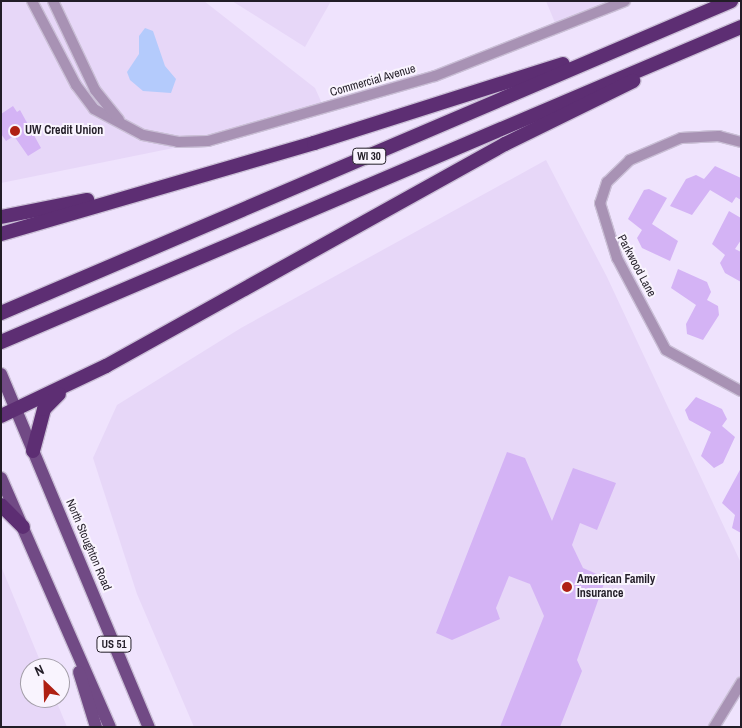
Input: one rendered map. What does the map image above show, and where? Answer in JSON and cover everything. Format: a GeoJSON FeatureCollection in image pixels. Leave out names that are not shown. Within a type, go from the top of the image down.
{"type":"FeatureCollection","features":[{"type":"Feature","properties":{"kind":"highway"},"geometry":{"type":"LineString","coordinates":[[1,234],[517,80],[731,1]]}},
{"type":"Feature","properties":{"kind":"highway","name":"WI 30"},"geometry":{"type":"LineString","coordinates":[[4,312],[731,1]]}},
{"type":"Feature","properties":{"kind":"highway","name":"WI 30"},"geometry":{"type":"LineString","coordinates":[[1,342],[741,27]]}},
{"type":"Feature","properties":{"kind":"highway"},"geometry":{"type":"LineString","coordinates":[[1,416],[71,384],[505,144],[711,39]]}},
{"type":"Feature","properties":{"kind":"highway"},"geometry":{"type":"LineString","coordinates":[[1,217],[156,187]]}},
{"type":"Feature","properties":{"kind":"highway"},"geometry":{"type":"LineString","coordinates":[[34,451],[44,409],[71,384]]}},
{"type":"Feature","properties":{"kind":"highway"},"geometry":{"type":"LineString","coordinates":[[1,505],[23,527]]}},
{"type":"Feature","properties":{"kind":"main road","name":"North Stoughton Road"},"geometry":{"type":"LineString","coordinates":[[1,374],[149,727]]}},
{"type":"Feature","properties":{"kind":"main road","name":"US 51"},"geometry":{"type":"LineString","coordinates":[[1,478],[56,598],[110,727]]}},
{"type":"Feature","properties":{"kind":"main road"},"geometry":{"type":"LineString","coordinates":[[56,598],[96,727]]}},
{"type":"Feature","properties":{"kind":"street","name":"Commercial Avenue"},"geometry":{"type":"LineString","coordinates":[[32,1],[82,94],[98,113],[164,141],[208,141],[450,71],[625,1]]}},
{"type":"Feature","properties":{"kind":"street","name":"Commercial Avenue"},"geometry":{"type":"LineString","coordinates":[[53,1],[95,90],[121,123]]}},
{"type":"Feature","properties":{"kind":"street","name":"Parkwood Lane"},"geometry":{"type":"LineString","coordinates":[[736,140],[681,138],[630,160],[607,182],[600,203],[607,236],[661,343],[677,359],[741,391]]}},
{"type":"Feature","properties":{"kind":"street"},"geometry":{"type":"LineString","coordinates":[[714,727],[741,683]]}},
{"type":"Feature","properties":{"kind":"shaded area"},"geometry":{"type":"Polygon","coordinates":[[[1,1],[204,1],[315,88],[324,108],[208,141],[1,183],[1,1]]]}},
{"type":"Feature","properties":{"kind":"shaded area"},"geometry":{"type":"Polygon","coordinates":[[[232,1],[331,1],[305,47],[232,1]]]}},
{"type":"Feature","properties":{"kind":"shaded area"},"geometry":{"type":"Polygon","coordinates":[[[546,1],[625,1],[558,30],[546,1]]]}},
{"type":"Feature","properties":{"kind":"shaded area"},"geometry":{"type":"Polygon","coordinates":[[[546,160],[607,277],[741,563],[741,683],[714,727],[194,727],[137,594],[93,458],[117,405],[241,328],[546,160]]]}},
{"type":"Feature","properties":{"kind":"shaded area"},"geometry":{"type":"Polygon","coordinates":[[[1,566],[39,658],[20,658],[20,708],[59,708],[67,727],[1,727],[1,566]]]}},
{"type":"Feature","properties":{"kind":"water"},"geometry":{"type":"Polygon","coordinates":[[[145,28],[153,31],[165,66],[176,79],[171,93],[143,91],[130,80],[127,72],[139,54],[139,36],[145,28]]]}},
{"type":"Feature","properties":{"kind":"building","name":"UW Credit Union"},"geometry":{"type":"Polygon","coordinates":[[[13,106],[17,112],[20,110],[41,148],[28,156],[14,136],[6,141],[1,134],[1,114],[13,106]]]}},
{"type":"Feature","properties":{"kind":"building"},"geometry":{"type":"Polygon","coordinates":[[[715,166],[741,178],[741,200],[736,197],[732,203],[710,190],[692,215],[670,206],[686,179],[696,175],[704,179],[715,166]]]}},
{"type":"Feature","properties":{"kind":"building"},"geometry":{"type":"Polygon","coordinates":[[[649,189],[667,198],[652,224],[678,241],[670,261],[642,248],[637,238],[642,230],[628,219],[644,190],[649,189]]]}},
{"type":"Feature","properties":{"kind":"building"},"geometry":{"type":"Polygon","coordinates":[[[729,211],[741,218],[741,240],[735,249],[741,252],[741,282],[725,273],[720,263],[725,255],[712,244],[729,211]]]}},
{"type":"Feature","properties":{"kind":"building"},"geometry":{"type":"Polygon","coordinates":[[[678,269],[707,282],[711,292],[707,300],[718,306],[719,315],[703,340],[687,334],[686,324],[696,305],[671,288],[678,269]]]}},
{"type":"Feature","properties":{"kind":"building"},"geometry":{"type":"Polygon","coordinates":[[[696,397],[722,409],[727,419],[722,426],[735,437],[723,463],[714,468],[701,456],[711,432],[689,420],[685,410],[696,397]]]}},
{"type":"Feature","properties":{"kind":"building","name":"American Family Insurance"},"geometry":{"type":"Polygon","coordinates":[[[507,452],[525,458],[552,521],[573,468],[616,483],[597,530],[580,523],[572,545],[583,568],[606,578],[577,660],[582,671],[560,727],[500,727],[544,616],[530,584],[509,576],[496,608],[500,619],[452,640],[436,633],[507,452]]]}},
{"type":"Feature","properties":{"kind":"building"},"geometry":{"type":"Polygon","coordinates":[[[741,468],[741,533],[732,528],[735,515],[722,503],[741,468]]]}},
{"type":"Feature","properties":{"kind":"place","name":"UW Credit Union"},"geometry":{"type":"Point","coordinates":[15,131]}},
{"type":"Feature","properties":{"kind":"place","name":"American Family Insurance"},"geometry":{"type":"Point","coordinates":[567,587]}}]}
